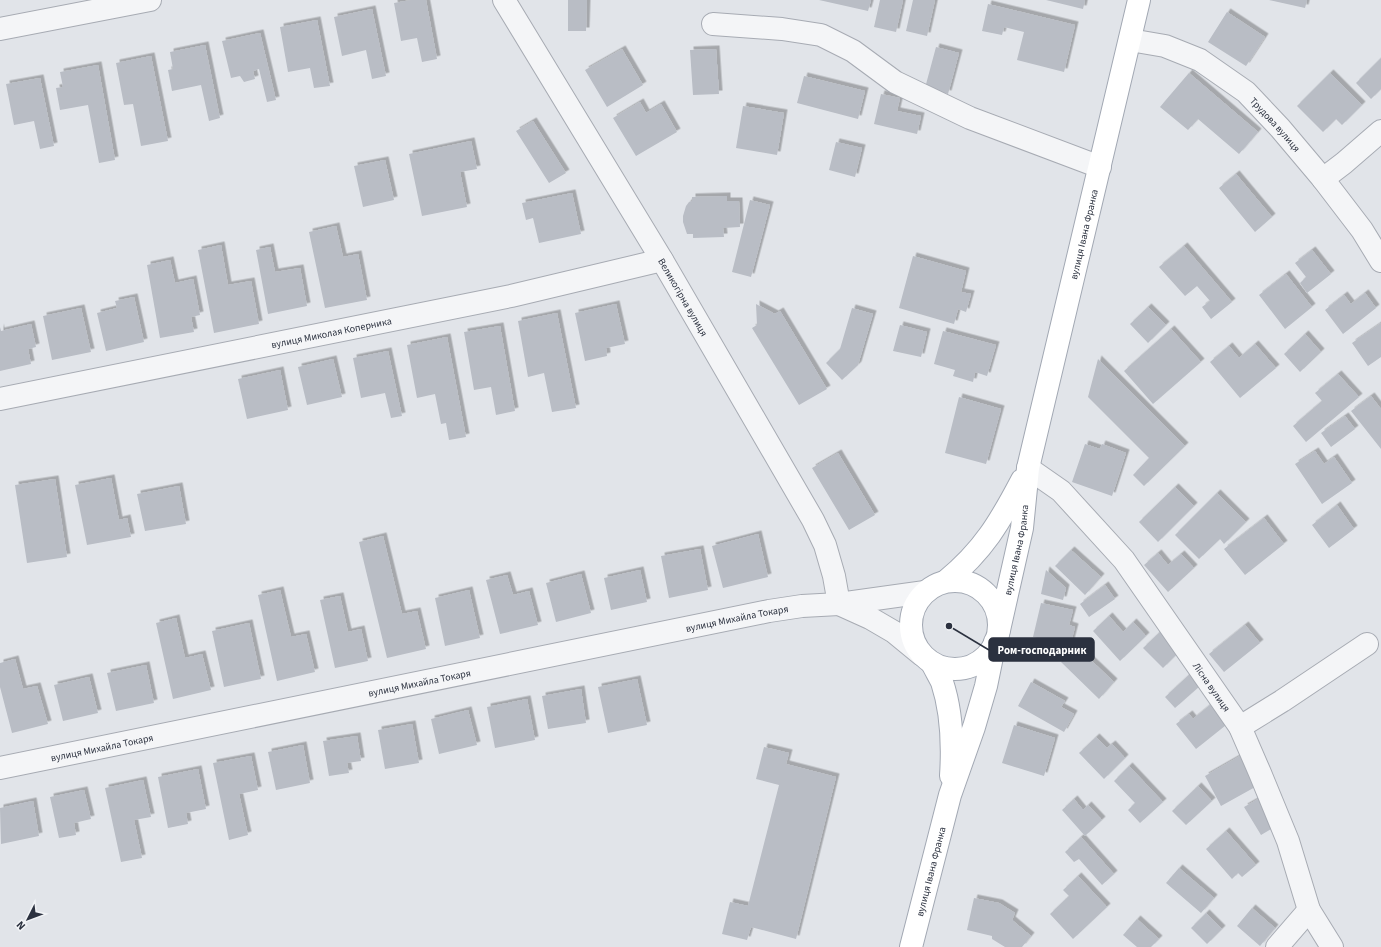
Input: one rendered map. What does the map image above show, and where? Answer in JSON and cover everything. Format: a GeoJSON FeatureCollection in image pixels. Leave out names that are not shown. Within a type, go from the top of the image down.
{"type":"FeatureCollection","features":[{"type":"Feature","properties":{"kind":"main road","name":"вулиця Івана Франка"},"geometry":{"type":"LineString","coordinates":[[911,947],[950,795],[968,748],[986,686],[1022,528],[1028,468],[1139,0]]}},
{"type":"Feature","properties":{"kind":"main road","name":"вулиця Івана Франка"},"geometry":{"type":"LineString","coordinates":[[946,581],[964,567],[990,535],[1003,517],[1028,468]]}},
{"type":"Feature","properties":{"kind":"main road"},"geometry":{"type":"LineString","coordinates":[[946,581],[960,581],[973,584],[984,592],[993,603],[998,616],[997,636],[989,653],[980,661],[968,667],[956,669],[943,668],[927,659],[914,643],[910,630],[911,616],[916,603],[925,592],[935,585],[946,581]]}},
{"type":"Feature","properties":{"kind":"main road","name":"вулиця Івана Франка"},"geometry":{"type":"LineString","coordinates":[[927,659],[942,682],[949,711],[952,754],[950,795]]}},
{"type":"Feature","properties":{"kind":"street"},"geometry":{"type":"LineString","coordinates":[[0,30],[150,0]]}},
{"type":"Feature","properties":{"kind":"street","name":"Великогірна вулиця"},"geometry":{"type":"LineString","coordinates":[[504,0],[662,260],[813,520],[825,545],[834,576],[839,604]]}},
{"type":"Feature","properties":{"kind":"street"},"geometry":{"type":"LineString","coordinates":[[713,24],[782,29],[821,35],[852,51],[895,82],[970,118],[1100,167]]}},
{"type":"Feature","properties":{"kind":"street","name":"Трудова вулиця"},"geometry":{"type":"LineString","coordinates":[[1130,40],[1165,46],[1200,60],[1246,92],[1280,128],[1323,178],[1362,230],[1381,261]]}},
{"type":"Feature","properties":{"kind":"street"},"geometry":{"type":"LineString","coordinates":[[1323,178],[1344,163],[1381,131]]}},
{"type":"Feature","properties":{"kind":"street","name":"вулиця Миколая Коперника"},"geometry":{"type":"LineString","coordinates":[[0,399],[510,296],[662,260]]}},
{"type":"Feature","properties":{"kind":"street","name":"Лісна вулиця"},"geometry":{"type":"LineString","coordinates":[[1028,468],[1061,491],[1124,560],[1240,727],[1288,841],[1309,910],[1332,947]]}},
{"type":"Feature","properties":{"kind":"street","name":"вулиця Михайла Токаря"},"geometry":{"type":"LineString","coordinates":[[0,768],[761,613],[802,606],[839,604],[925,592]]}},
{"type":"Feature","properties":{"kind":"street","name":"вулиця Михайла Токаря"},"geometry":{"type":"LineString","coordinates":[[839,604],[870,618],[894,632],[927,659]]}},
{"type":"Feature","properties":{"kind":"street"},"geometry":{"type":"LineString","coordinates":[[1240,727],[1282,701],[1367,644]]}},
{"type":"Feature","properties":{"kind":"street"},"geometry":{"type":"LineString","coordinates":[[1277,947],[1309,910]]}},
{"type":"Feature","properties":{"kind":"building"},"geometry":{"type":"Polygon","coordinates":[[[411,0],[426,0],[437,59],[422,62],[417,38],[401,41],[394,3],[411,0]]]}},
{"type":"Feature","properties":{"kind":"building"},"geometry":{"type":"Polygon","coordinates":[[[568,0],[587,0],[586,31],[568,31],[568,0]]]}},
{"type":"Feature","properties":{"kind":"building"},"geometry":{"type":"Polygon","coordinates":[[[819,0],[871,0],[868,11],[819,0]]]}},
{"type":"Feature","properties":{"kind":"building"},"geometry":{"type":"Polygon","coordinates":[[[880,0],[903,0],[896,32],[874,27],[880,0]]]}},
{"type":"Feature","properties":{"kind":"building"},"geometry":{"type":"Polygon","coordinates":[[[913,0],[935,0],[927,36],[906,31],[913,0]]]}},
{"type":"Feature","properties":{"kind":"building"},"geometry":{"type":"Polygon","coordinates":[[[1046,0],[1085,0],[1083,9],[1046,0]]]}},
{"type":"Feature","properties":{"kind":"building"},"geometry":{"type":"Polygon","coordinates":[[[1269,0],[1307,0],[1305,8],[1269,0]]]}},
{"type":"Feature","properties":{"kind":"building"},"geometry":{"type":"Polygon","coordinates":[[[988,4],[1075,25],[1064,72],[1017,60],[1024,32],[1004,27],[1002,35],[982,31],[988,4]]]}},
{"type":"Feature","properties":{"kind":"building"},"geometry":{"type":"Polygon","coordinates":[[[372,9],[386,76],[372,79],[366,50],[342,56],[334,17],[372,9]]]}},
{"type":"Feature","properties":{"kind":"building"},"geometry":{"type":"Polygon","coordinates":[[[1227,12],[1265,37],[1246,66],[1208,42],[1227,12]]]}},
{"type":"Feature","properties":{"kind":"building"},"geometry":{"type":"Polygon","coordinates":[[[317,20],[330,86],[314,88],[310,68],[288,72],[280,27],[317,20]]]}},
{"type":"Feature","properties":{"kind":"building"},"geometry":{"type":"Polygon","coordinates":[[[260,33],[276,100],[267,102],[259,69],[253,71],[255,79],[244,82],[240,76],[231,78],[222,41],[260,33]]]}},
{"type":"Feature","properties":{"kind":"building"},"geometry":{"type":"Polygon","coordinates":[[[205,45],[220,118],[209,121],[201,85],[172,91],[168,70],[173,69],[170,52],[205,45]]]}},
{"type":"Feature","properties":{"kind":"building"},"geometry":{"type":"Polygon","coordinates":[[[936,47],[959,53],[948,94],[925,88],[936,47]]]}},
{"type":"Feature","properties":{"kind":"building"},"geometry":{"type":"Polygon","coordinates":[[[622,49],[643,85],[607,107],[585,70],[622,49]]]}},
{"type":"Feature","properties":{"kind":"building"},"geometry":{"type":"Polygon","coordinates":[[[716,49],[719,94],[693,95],[690,50],[716,49]]]}},
{"type":"Feature","properties":{"kind":"building"},"geometry":{"type":"Polygon","coordinates":[[[151,56],[168,141],[141,146],[133,104],[124,105],[116,63],[151,56]]]}},
{"type":"Feature","properties":{"kind":"building"},"geometry":{"type":"Polygon","coordinates":[[[1381,58],[1381,89],[1371,99],[1356,83],[1381,58]]]}},
{"type":"Feature","properties":{"kind":"building"},"geometry":{"type":"Polygon","coordinates":[[[98,65],[115,160],[99,163],[88,105],[60,110],[56,88],[63,87],[60,72],[98,65]]]}},
{"type":"Feature","properties":{"kind":"building"},"geometry":{"type":"Polygon","coordinates":[[[1189,73],[1258,132],[1239,154],[1198,119],[1188,130],[1160,107],[1189,73]]]}},
{"type":"Feature","properties":{"kind":"building"},"geometry":{"type":"Polygon","coordinates":[[[1330,73],[1362,105],[1342,125],[1336,119],[1323,132],[1297,106],[1330,73]]]}},
{"type":"Feature","properties":{"kind":"building"},"geometry":{"type":"Polygon","coordinates":[[[804,76],[865,91],[858,119],[797,103],[804,76]]]}},
{"type":"Feature","properties":{"kind":"building"},"geometry":{"type":"Polygon","coordinates":[[[40,78],[54,146],[40,149],[34,121],[14,125],[6,84],[40,78]]]}},
{"type":"Feature","properties":{"kind":"building"},"geometry":{"type":"Polygon","coordinates":[[[881,94],[900,98],[897,111],[921,116],[917,134],[874,124],[881,94]]]}},
{"type":"Feature","properties":{"kind":"building"},"geometry":{"type":"Polygon","coordinates":[[[640,102],[646,113],[661,104],[677,132],[636,156],[613,118],[640,102]]]}},
{"type":"Feature","properties":{"kind":"building"},"geometry":{"type":"Polygon","coordinates":[[[743,106],[784,113],[777,155],[736,148],[743,106]]]}},
{"type":"Feature","properties":{"kind":"building"},"geometry":{"type":"Polygon","coordinates":[[[533,121],[566,173],[549,183],[516,131],[533,121]]]}},
{"type":"Feature","properties":{"kind":"building"},"geometry":{"type":"Polygon","coordinates":[[[471,141],[477,169],[460,172],[467,207],[422,216],[409,154],[471,141]]]}},
{"type":"Feature","properties":{"kind":"building"},"geometry":{"type":"Polygon","coordinates":[[[836,142],[862,148],[855,177],[829,170],[836,142]]]}},
{"type":"Feature","properties":{"kind":"building"},"geometry":{"type":"Polygon","coordinates":[[[385,160],[394,200],[363,207],[354,166],[385,160]]]}},
{"type":"Feature","properties":{"kind":"building"},"geometry":{"type":"Polygon","coordinates":[[[1236,174],[1272,217],[1255,232],[1219,188],[1236,174]]]}},
{"type":"Feature","properties":{"kind":"building"},"geometry":{"type":"Polygon","coordinates":[[[572,193],[581,234],[539,243],[533,218],[526,220],[522,203],[572,193]]]}},
{"type":"Feature","properties":{"kind":"building"},"geometry":{"type":"Polygon","coordinates":[[[727,196],[727,201],[739,201],[740,227],[723,228],[724,237],[693,238],[693,234],[687,234],[683,222],[683,216],[686,206],[692,201],[692,197],[727,196]]]}},
{"type":"Feature","properties":{"kind":"building"},"geometry":{"type":"Polygon","coordinates":[[[750,200],[770,205],[751,277],[732,272],[750,200]]]}},
{"type":"Feature","properties":{"kind":"building"},"geometry":{"type":"Polygon","coordinates":[[[336,226],[343,257],[358,254],[367,300],[325,308],[309,232],[336,226]]]}},
{"type":"Feature","properties":{"kind":"building"},"geometry":{"type":"Polygon","coordinates":[[[221,245],[228,285],[251,281],[259,324],[214,333],[198,250],[221,245]]]}},
{"type":"Feature","properties":{"kind":"building"},"geometry":{"type":"Polygon","coordinates":[[[1184,246],[1232,302],[1211,319],[1202,307],[1210,301],[1197,286],[1185,296],[1159,267],[1184,246]]]}},
{"type":"Feature","properties":{"kind":"building"},"geometry":{"type":"Polygon","coordinates":[[[270,247],[275,272],[300,268],[307,306],[268,314],[256,250],[270,247]]]}},
{"type":"Feature","properties":{"kind":"building"},"geometry":{"type":"Polygon","coordinates":[[[1312,250],[1331,274],[1307,293],[1300,283],[1306,277],[1295,263],[1312,250]]]}},
{"type":"Feature","properties":{"kind":"building"},"geometry":{"type":"Polygon","coordinates":[[[913,256],[966,271],[961,292],[971,294],[966,312],[958,309],[954,324],[899,308],[913,256]]]}},
{"type":"Feature","properties":{"kind":"building"},"geometry":{"type":"Polygon","coordinates":[[[170,260],[175,283],[193,279],[200,315],[191,317],[194,332],[160,338],[147,265],[170,260]]]}},
{"type":"Feature","properties":{"kind":"building"},"geometry":{"type":"Polygon","coordinates":[[[1286,274],[1312,307],[1285,329],[1259,295],[1286,274]]]}},
{"type":"Feature","properties":{"kind":"building"},"geometry":{"type":"Polygon","coordinates":[[[1365,293],[1376,308],[1343,334],[1325,310],[1344,295],[1351,304],[1365,293]]]}},
{"type":"Feature","properties":{"kind":"building"},"geometry":{"type":"Polygon","coordinates":[[[134,297],[144,342],[106,351],[97,313],[117,308],[115,301],[134,297]]]}},
{"type":"Feature","properties":{"kind":"building"},"geometry":{"type":"Polygon","coordinates":[[[616,304],[625,344],[606,348],[607,356],[585,361],[575,313],[616,304]]]}},
{"type":"Feature","properties":{"kind":"building"},"geometry":{"type":"Polygon","coordinates":[[[756,304],[775,314],[780,311],[827,389],[799,405],[752,328],[757,325],[756,304]]]}},
{"type":"Feature","properties":{"kind":"building"},"geometry":{"type":"Polygon","coordinates":[[[1148,307],[1166,325],[1148,343],[1130,324],[1148,307]]]}},
{"type":"Feature","properties":{"kind":"building"},"geometry":{"type":"Polygon","coordinates":[[[81,308],[91,352],[52,360],[43,316],[81,308]]]}},
{"type":"Feature","properties":{"kind":"building"},"geometry":{"type":"Polygon","coordinates":[[[852,308],[873,314],[858,365],[842,380],[826,363],[840,349],[852,308]]]}},
{"type":"Feature","properties":{"kind":"building"},"geometry":{"type":"Polygon","coordinates":[[[557,313],[576,408],[552,412],[544,373],[528,377],[518,321],[557,313]]]}},
{"type":"Feature","properties":{"kind":"building"},"geometry":{"type":"Polygon","coordinates":[[[1381,323],[1381,357],[1368,366],[1352,343],[1381,323]]]}},
{"type":"Feature","properties":{"kind":"building"},"geometry":{"type":"Polygon","coordinates":[[[31,324],[36,347],[28,349],[31,364],[0,371],[0,327],[1,331],[31,324]]]}},
{"type":"Feature","properties":{"kind":"building"},"geometry":{"type":"Polygon","coordinates":[[[900,325],[927,332],[921,357],[893,351],[900,325]]]}},
{"type":"Feature","properties":{"kind":"building"},"geometry":{"type":"Polygon","coordinates":[[[500,326],[515,411],[496,415],[491,387],[474,390],[464,332],[500,326]]]}},
{"type":"Feature","properties":{"kind":"building"},"geometry":{"type":"Polygon","coordinates":[[[1171,329],[1201,362],[1153,404],[1124,371],[1171,329]]]}},
{"type":"Feature","properties":{"kind":"building"},"geometry":{"type":"Polygon","coordinates":[[[943,331],[996,345],[987,376],[975,372],[973,382],[953,376],[955,370],[934,364],[943,331]]]}},
{"type":"Feature","properties":{"kind":"building"},"geometry":{"type":"Polygon","coordinates":[[[1305,334],[1321,352],[1300,372],[1284,354],[1305,334]]]}},
{"type":"Feature","properties":{"kind":"building"},"geometry":{"type":"Polygon","coordinates":[[[447,337],[466,437],[449,440],[446,423],[441,424],[435,394],[417,398],[407,345],[447,337]]]}},
{"type":"Feature","properties":{"kind":"building"},"geometry":{"type":"Polygon","coordinates":[[[1255,344],[1276,368],[1240,398],[1210,362],[1229,346],[1239,358],[1255,344]]]}},
{"type":"Feature","properties":{"kind":"building"},"geometry":{"type":"Polygon","coordinates":[[[388,351],[402,416],[391,418],[385,393],[361,398],[353,358],[388,351]]]}},
{"type":"Feature","properties":{"kind":"building"},"geometry":{"type":"Polygon","coordinates":[[[333,359],[342,397],[307,405],[298,367],[333,359]]]}},
{"type":"Feature","properties":{"kind":"building"},"geometry":{"type":"Polygon","coordinates":[[[1098,359],[1185,446],[1144,486],[1133,475],[1149,458],[1088,397],[1098,359]]]}},
{"type":"Feature","properties":{"kind":"building"},"geometry":{"type":"Polygon","coordinates":[[[280,370],[288,410],[247,419],[238,379],[280,370]]]}},
{"type":"Feature","properties":{"kind":"building"},"geometry":{"type":"Polygon","coordinates":[[[1338,374],[1359,397],[1306,442],[1293,426],[1322,401],[1315,393],[1338,374]]]}},
{"type":"Feature","properties":{"kind":"building"},"geometry":{"type":"Polygon","coordinates":[[[1371,396],[1381,409],[1381,449],[1351,411],[1371,396]]]}},
{"type":"Feature","properties":{"kind":"building"},"geometry":{"type":"Polygon","coordinates":[[[959,397],[1001,409],[986,464],[945,453],[959,397]]]}},
{"type":"Feature","properties":{"kind":"building"},"geometry":{"type":"Polygon","coordinates":[[[1345,416],[1355,429],[1331,447],[1321,433],[1345,416]]]}},
{"type":"Feature","properties":{"kind":"building"},"geometry":{"type":"Polygon","coordinates":[[[1085,444],[1100,449],[1102,444],[1126,453],[1112,496],[1072,482],[1085,444]]]}},
{"type":"Feature","properties":{"kind":"building"},"geometry":{"type":"Polygon","coordinates":[[[1315,451],[1324,464],[1334,457],[1352,483],[1322,504],[1295,464],[1315,451]]]}},
{"type":"Feature","properties":{"kind":"building"},"geometry":{"type":"Polygon","coordinates":[[[838,453],[875,515],[849,530],[812,468],[838,453]]]}},
{"type":"Feature","properties":{"kind":"building"},"geometry":{"type":"Polygon","coordinates":[[[111,478],[119,520],[127,518],[131,537],[87,545],[75,485],[111,478]]]}},
{"type":"Feature","properties":{"kind":"building"},"geometry":{"type":"Polygon","coordinates":[[[55,479],[67,557],[27,563],[15,485],[55,479]]]}},
{"type":"Feature","properties":{"kind":"building"},"geometry":{"type":"Polygon","coordinates":[[[179,486],[186,524],[145,531],[137,494],[179,486]]]}},
{"type":"Feature","properties":{"kind":"building"},"geometry":{"type":"Polygon","coordinates":[[[1175,487],[1194,506],[1158,542],[1139,522],[1175,487]]]}},
{"type":"Feature","properties":{"kind":"building"},"geometry":{"type":"Polygon","coordinates":[[[1217,493],[1246,522],[1224,544],[1220,539],[1199,559],[1175,535],[1217,493]]]}},
{"type":"Feature","properties":{"kind":"building"},"geometry":{"type":"Polygon","coordinates":[[[1337,505],[1354,529],[1329,548],[1312,525],[1337,505]]]}},
{"type":"Feature","properties":{"kind":"building"},"geometry":{"type":"Polygon","coordinates":[[[1264,518],[1284,544],[1245,575],[1224,549],[1264,518]]]}},
{"type":"Feature","properties":{"kind":"building"},"geometry":{"type":"Polygon","coordinates":[[[758,534],[768,577],[723,588],[712,546],[758,534]]]}},
{"type":"Feature","properties":{"kind":"building"},"geometry":{"type":"Polygon","coordinates":[[[383,536],[402,614],[417,611],[426,649],[387,658],[359,542],[383,536]]]}},
{"type":"Feature","properties":{"kind":"building"},"geometry":{"type":"Polygon","coordinates":[[[700,549],[708,590],[669,598],[661,556],[700,549]]]}},
{"type":"Feature","properties":{"kind":"building"},"geometry":{"type":"Polygon","coordinates":[[[1071,550],[1101,577],[1085,595],[1055,566],[1071,550]]]}},
{"type":"Feature","properties":{"kind":"building"},"geometry":{"type":"Polygon","coordinates":[[[1158,553],[1168,565],[1181,554],[1194,568],[1168,592],[1144,565],[1158,553]]]}},
{"type":"Feature","properties":{"kind":"building"},"geometry":{"type":"Polygon","coordinates":[[[640,570],[647,602],[611,610],[604,578],[640,570]]]}},
{"type":"Feature","properties":{"kind":"building"},"geometry":{"type":"Polygon","coordinates":[[[1046,570],[1066,588],[1063,600],[1041,594],[1046,570]]]}},
{"type":"Feature","properties":{"kind":"building"},"geometry":{"type":"Polygon","coordinates":[[[581,574],[591,613],[556,622],[546,583],[581,574]]]}},
{"type":"Feature","properties":{"kind":"building"},"geometry":{"type":"Polygon","coordinates":[[[507,575],[513,595],[529,591],[538,625],[500,634],[486,580],[507,575]]]}},
{"type":"Feature","properties":{"kind":"building"},"geometry":{"type":"Polygon","coordinates":[[[1105,585],[1115,599],[1089,617],[1080,604],[1105,585]]]}},
{"type":"Feature","properties":{"kind":"building"},"geometry":{"type":"Polygon","coordinates":[[[280,590],[291,637],[306,634],[315,672],[277,681],[258,595],[280,590]]]}},
{"type":"Feature","properties":{"kind":"building"},"geometry":{"type":"Polygon","coordinates":[[[469,590],[480,638],[445,646],[435,598],[469,590]]]}},
{"type":"Feature","properties":{"kind":"building"},"geometry":{"type":"Polygon","coordinates":[[[340,596],[348,632],[361,629],[368,661],[335,668],[320,600],[340,596]]]}},
{"type":"Feature","properties":{"kind":"building"},"geometry":{"type":"Polygon","coordinates":[[[1041,603],[1073,610],[1069,625],[1075,627],[1070,646],[1033,637],[1041,603]]]}},
{"type":"Feature","properties":{"kind":"building"},"geometry":{"type":"Polygon","coordinates":[[[1109,616],[1123,632],[1133,622],[1146,636],[1120,661],[1093,631],[1109,616]]]}},
{"type":"Feature","properties":{"kind":"building"},"geometry":{"type":"Polygon","coordinates":[[[176,618],[185,658],[202,654],[211,690],[173,699],[156,623],[176,618]]]}},
{"type":"Feature","properties":{"kind":"building"},"geometry":{"type":"Polygon","coordinates":[[[249,623],[261,679],[224,687],[212,631],[249,623]]]}},
{"type":"Feature","properties":{"kind":"building"},"geometry":{"type":"Polygon","coordinates":[[[1245,625],[1260,643],[1224,672],[1209,654],[1245,625]]]}},
{"type":"Feature","properties":{"kind":"building"},"geometry":{"type":"Polygon","coordinates":[[[1160,632],[1179,652],[1163,668],[1143,648],[1160,632]]]}},
{"type":"Feature","properties":{"kind":"building"},"geometry":{"type":"Polygon","coordinates":[[[1076,646],[1114,682],[1099,699],[1061,662],[1076,646]]]}},
{"type":"Feature","properties":{"kind":"building"},"geometry":{"type":"Polygon","coordinates":[[[15,659],[23,689],[37,686],[48,724],[12,733],[0,687],[0,663],[15,659]]]}},
{"type":"Feature","properties":{"kind":"building"},"geometry":{"type":"Polygon","coordinates":[[[146,665],[154,703],[116,711],[107,673],[146,665]]]}},
{"type":"Feature","properties":{"kind":"building"},"geometry":{"type":"Polygon","coordinates":[[[1190,674],[1201,685],[1175,708],[1165,697],[1190,674]]]}},
{"type":"Feature","properties":{"kind":"building"},"geometry":{"type":"Polygon","coordinates":[[[89,677],[98,713],[63,721],[54,685],[89,677]]]}},
{"type":"Feature","properties":{"kind":"building"},"geometry":{"type":"Polygon","coordinates":[[[637,679],[647,725],[608,733],[598,687],[637,679]]]}},
{"type":"Feature","properties":{"kind":"building"},"geometry":{"type":"Polygon","coordinates":[[[1031,682],[1065,701],[1061,707],[1074,714],[1064,732],[1018,706],[1031,682]]]}},
{"type":"Feature","properties":{"kind":"building"},"geometry":{"type":"Polygon","coordinates":[[[581,689],[586,723],[548,729],[542,696],[581,689]]]}},
{"type":"Feature","properties":{"kind":"building"},"geometry":{"type":"Polygon","coordinates":[[[527,699],[535,740],[495,748],[487,707],[527,699]]]}},
{"type":"Feature","properties":{"kind":"building"},"geometry":{"type":"Polygon","coordinates":[[[1210,705],[1226,725],[1196,749],[1176,724],[1189,714],[1193,719],[1210,705]]]}},
{"type":"Feature","properties":{"kind":"building"},"geometry":{"type":"Polygon","coordinates":[[[468,710],[477,745],[439,754],[431,719],[468,710]]]}},
{"type":"Feature","properties":{"kind":"building"},"geometry":{"type":"Polygon","coordinates":[[[412,724],[419,763],[385,769],[378,730],[412,724]]]}},
{"type":"Feature","properties":{"kind":"building"},"geometry":{"type":"Polygon","coordinates":[[[1014,725],[1055,738],[1044,776],[1002,763],[1014,725]]]}},
{"type":"Feature","properties":{"kind":"building"},"geometry":{"type":"Polygon","coordinates":[[[357,736],[361,761],[347,763],[349,773],[329,776],[323,741],[357,736]]]}},
{"type":"Feature","properties":{"kind":"building"},"geometry":{"type":"Polygon","coordinates":[[[1096,737],[1107,748],[1112,744],[1125,758],[1104,779],[1079,753],[1096,737]]]}},
{"type":"Feature","properties":{"kind":"building"},"geometry":{"type":"Polygon","coordinates":[[[303,745],[310,783],[276,790],[268,752],[303,745]]]}},
{"type":"Feature","properties":{"kind":"building"},"geometry":{"type":"Polygon","coordinates":[[[764,747],[789,753],[786,764],[836,777],[796,939],[751,927],[747,940],[722,934],[730,902],[748,906],[779,785],[756,779],[764,747]]]}},
{"type":"Feature","properties":{"kind":"building"},"geometry":{"type":"Polygon","coordinates":[[[251,756],[258,790],[239,794],[248,835],[229,840],[213,763],[251,756]]]}},
{"type":"Feature","properties":{"kind":"building"},"geometry":{"type":"Polygon","coordinates":[[[1240,756],[1257,786],[1221,806],[1205,776],[1240,756]]]}},
{"type":"Feature","properties":{"kind":"building"},"geometry":{"type":"Polygon","coordinates":[[[1129,766],[1163,802],[1140,823],[1128,810],[1135,803],[1114,781],[1129,766]]]}},
{"type":"Feature","properties":{"kind":"building"},"geometry":{"type":"Polygon","coordinates":[[[198,769],[206,809],[186,813],[188,824],[168,828],[158,777],[198,769]]]}},
{"type":"Feature","properties":{"kind":"building"},"geometry":{"type":"Polygon","coordinates":[[[143,780],[151,817],[134,820],[142,858],[121,862],[105,788],[143,780]]]}},
{"type":"Feature","properties":{"kind":"building"},"geometry":{"type":"Polygon","coordinates":[[[1198,786],[1212,801],[1186,825],[1172,811],[1198,786]]]}},
{"type":"Feature","properties":{"kind":"building"},"geometry":{"type":"Polygon","coordinates":[[[84,790],[91,819],[74,823],[76,835],[59,838],[50,797],[84,790]]]}},
{"type":"Feature","properties":{"kind":"building"},"geometry":{"type":"Polygon","coordinates":[[[1260,798],[1276,826],[1261,835],[1244,807],[1260,798]]]}},
{"type":"Feature","properties":{"kind":"building"},"geometry":{"type":"Polygon","coordinates":[[[1074,799],[1083,810],[1088,805],[1102,820],[1085,836],[1062,810],[1074,799]]]}},
{"type":"Feature","properties":{"kind":"building"},"geometry":{"type":"Polygon","coordinates":[[[33,801],[39,836],[1,844],[0,808],[33,801]]]}},
{"type":"Feature","properties":{"kind":"building"},"geometry":{"type":"Polygon","coordinates":[[[1226,831],[1256,865],[1242,877],[1238,873],[1232,879],[1206,849],[1226,831]]]}},
{"type":"Feature","properties":{"kind":"building"},"geometry":{"type":"Polygon","coordinates":[[[1081,837],[1114,874],[1102,885],[1079,859],[1074,862],[1065,852],[1081,837]]]}},
{"type":"Feature","properties":{"kind":"building"},"geometry":{"type":"Polygon","coordinates":[[[1179,868],[1214,898],[1201,913],[1166,883],[1179,868]]]}},
{"type":"Feature","properties":{"kind":"building"},"geometry":{"type":"Polygon","coordinates":[[[1078,876],[1107,907],[1073,939],[1050,914],[1069,896],[1063,890],[1078,876]]]}},
{"type":"Feature","properties":{"kind":"building"},"geometry":{"type":"Polygon","coordinates":[[[974,898],[999,903],[1015,913],[1012,920],[1031,936],[1022,947],[1005,947],[992,939],[992,936],[967,930],[974,898]]]}},
{"type":"Feature","properties":{"kind":"building"},"geometry":{"type":"Polygon","coordinates":[[[1252,908],[1275,928],[1260,946],[1237,926],[1252,908]]]}},
{"type":"Feature","properties":{"kind":"building"},"geometry":{"type":"Polygon","coordinates":[[[1206,913],[1222,929],[1207,944],[1191,928],[1206,913]]]}},
{"type":"Feature","properties":{"kind":"building"},"geometry":{"type":"Polygon","coordinates":[[[1137,919],[1159,939],[1151,947],[1137,947],[1123,935],[1137,919]]]}},
{"type":"Feature","properties":{"kind":"place","name":"Ром-господарник"},"geometry":{"type":"Point","coordinates":[949,626]}}]}
